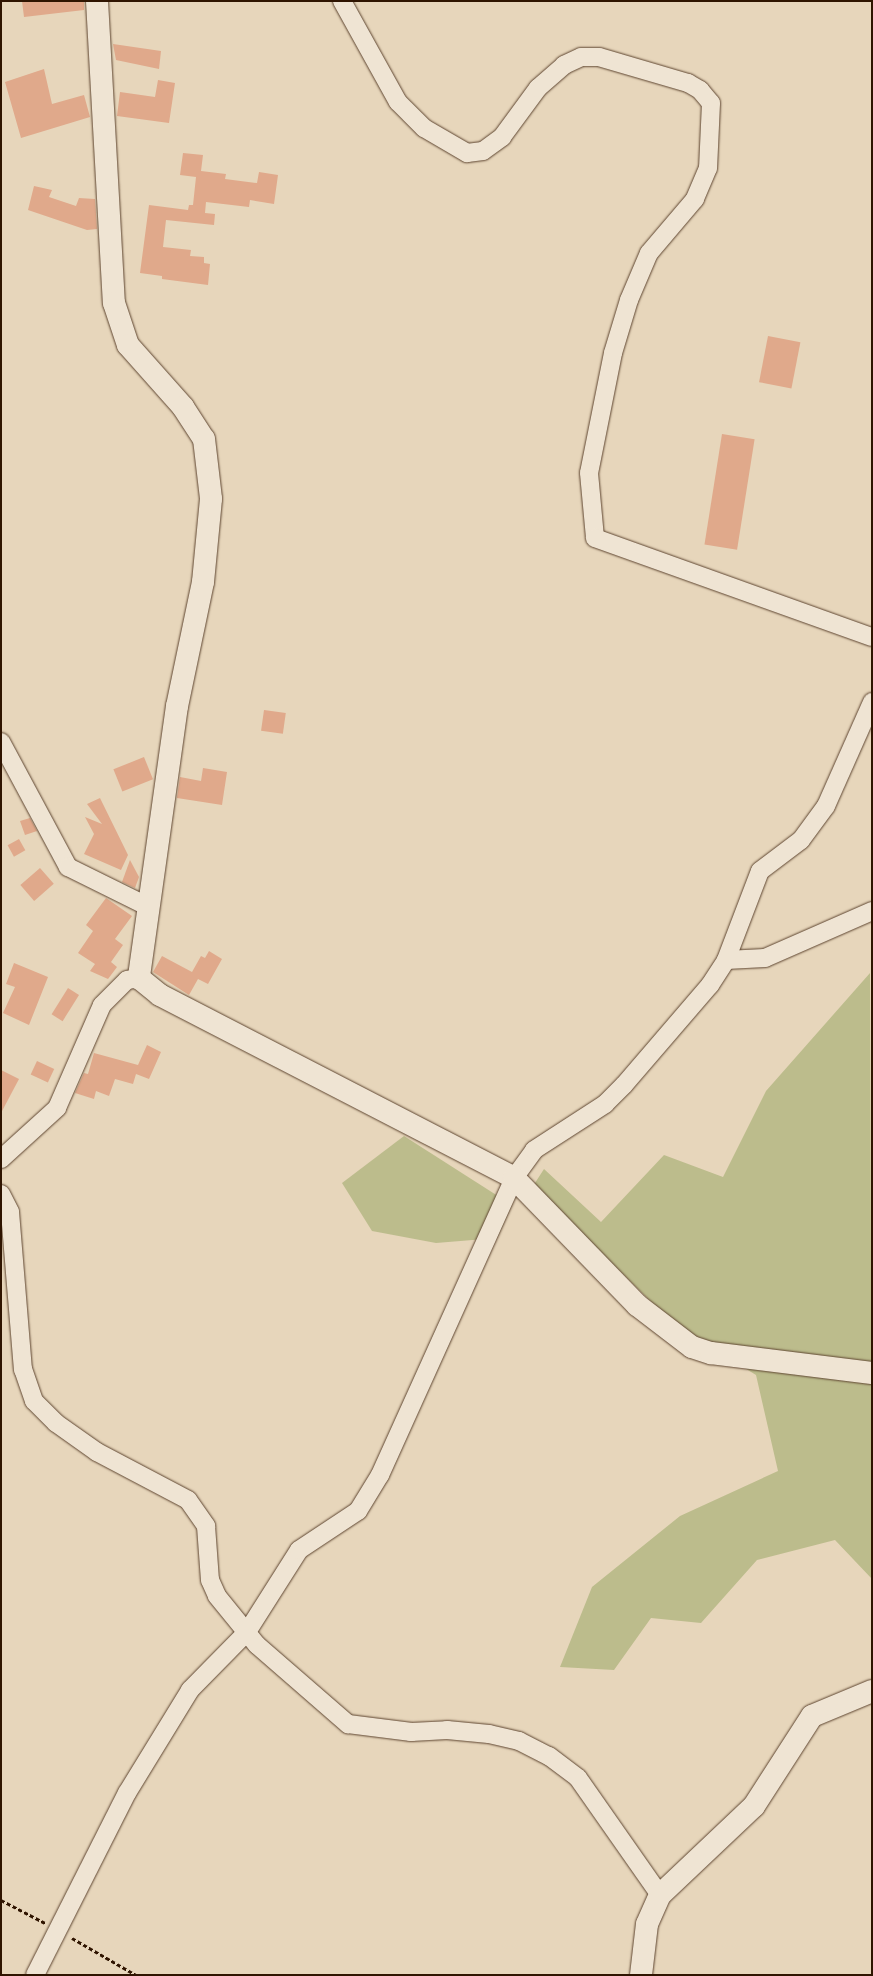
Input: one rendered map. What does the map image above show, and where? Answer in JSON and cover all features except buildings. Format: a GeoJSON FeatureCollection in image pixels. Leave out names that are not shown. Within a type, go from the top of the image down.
{"type":"FeatureCollection","features":[{"type":"Feature","properties":{"kind":"street"},"geometry":{"type":"LineString","coordinates":[[97,1],[114,303],[128,345],[183,407],[204,439],[212,499],[203,582],[177,706],[139,978]]}},
{"type":"Feature","properties":{"kind":"street"},"geometry":{"type":"LineString","coordinates":[[342,1],[398,102],[424,128],[467,153],[483,151],[502,137],[538,88],[564,65],[581,57],[599,57],[688,83],[711,103],[708,168],[695,199],[649,253],[629,300],[612,353],[589,473],[595,538],[872,637]]}},
{"type":"Feature","properties":{"kind":"street"},"geometry":{"type":"LineString","coordinates":[[35,1975],[127,1793],[190,1690],[247,1632],[299,1550],[358,1511],[380,1475],[514,1178],[534,1150],[605,1104],[624,1085],[699,998],[726,960],[760,871],[801,840],[826,806],[872,702]]}},
{"type":"Feature","properties":{"kind":"street"},"geometry":{"type":"LineString","coordinates":[[1,742],[68,867],[149,907]]}},
{"type":"Feature","properties":{"kind":"street"},"geometry":{"type":"LineString","coordinates":[[726,960],[765,958],[872,912]]}},
{"type":"Feature","properties":{"kind":"street"},"geometry":{"type":"LineString","coordinates":[[1,1159],[56,1108],[102,1005],[127,980],[139,978],[160,995],[514,1178],[637,1305],[692,1347],[711,1353],[872,1373]]}},
{"type":"Feature","properties":{"kind":"street"},"geometry":{"type":"LineString","coordinates":[[1,1194],[10,1212],[23,1369],[34,1401],[56,1423],[97,1452],[188,1500],[206,1526],[210,1580],[257,1645],[348,1724],[411,1732],[447,1730],[489,1734],[519,1741],[549,1756],[578,1778],[660,1895]]}},
{"type":"Feature","properties":{"kind":"street"},"geometry":{"type":"LineString","coordinates":[[641,1975],[646,1924],[660,1895],[754,1806],[812,1716],[872,1691]]}},
{"type":"Feature","properties":{"kind":"path"},"geometry":{"type":"LineString","coordinates":[[1,1900],[59,1930],[136,1975]]}},
{"type":"Feature","properties":{"kind":"green space"},"geometry":{"type":"Polygon","coordinates":[[[870,973],[872,1579],[835,1540],[757,1560],[701,1623],[651,1618],[614,1670],[560,1667],[592,1587],[680,1516],[778,1471],[756,1375],[676,1326],[533,1186],[544,1169],[601,1222],[664,1155],[723,1177],[766,1091],[870,973]]]}},
{"type":"Feature","properties":{"kind":"green space"},"geometry":{"type":"Polygon","coordinates":[[[404,1136],[512,1205],[497,1238],[436,1243],[372,1231],[342,1183],[404,1136]]]}}]}
